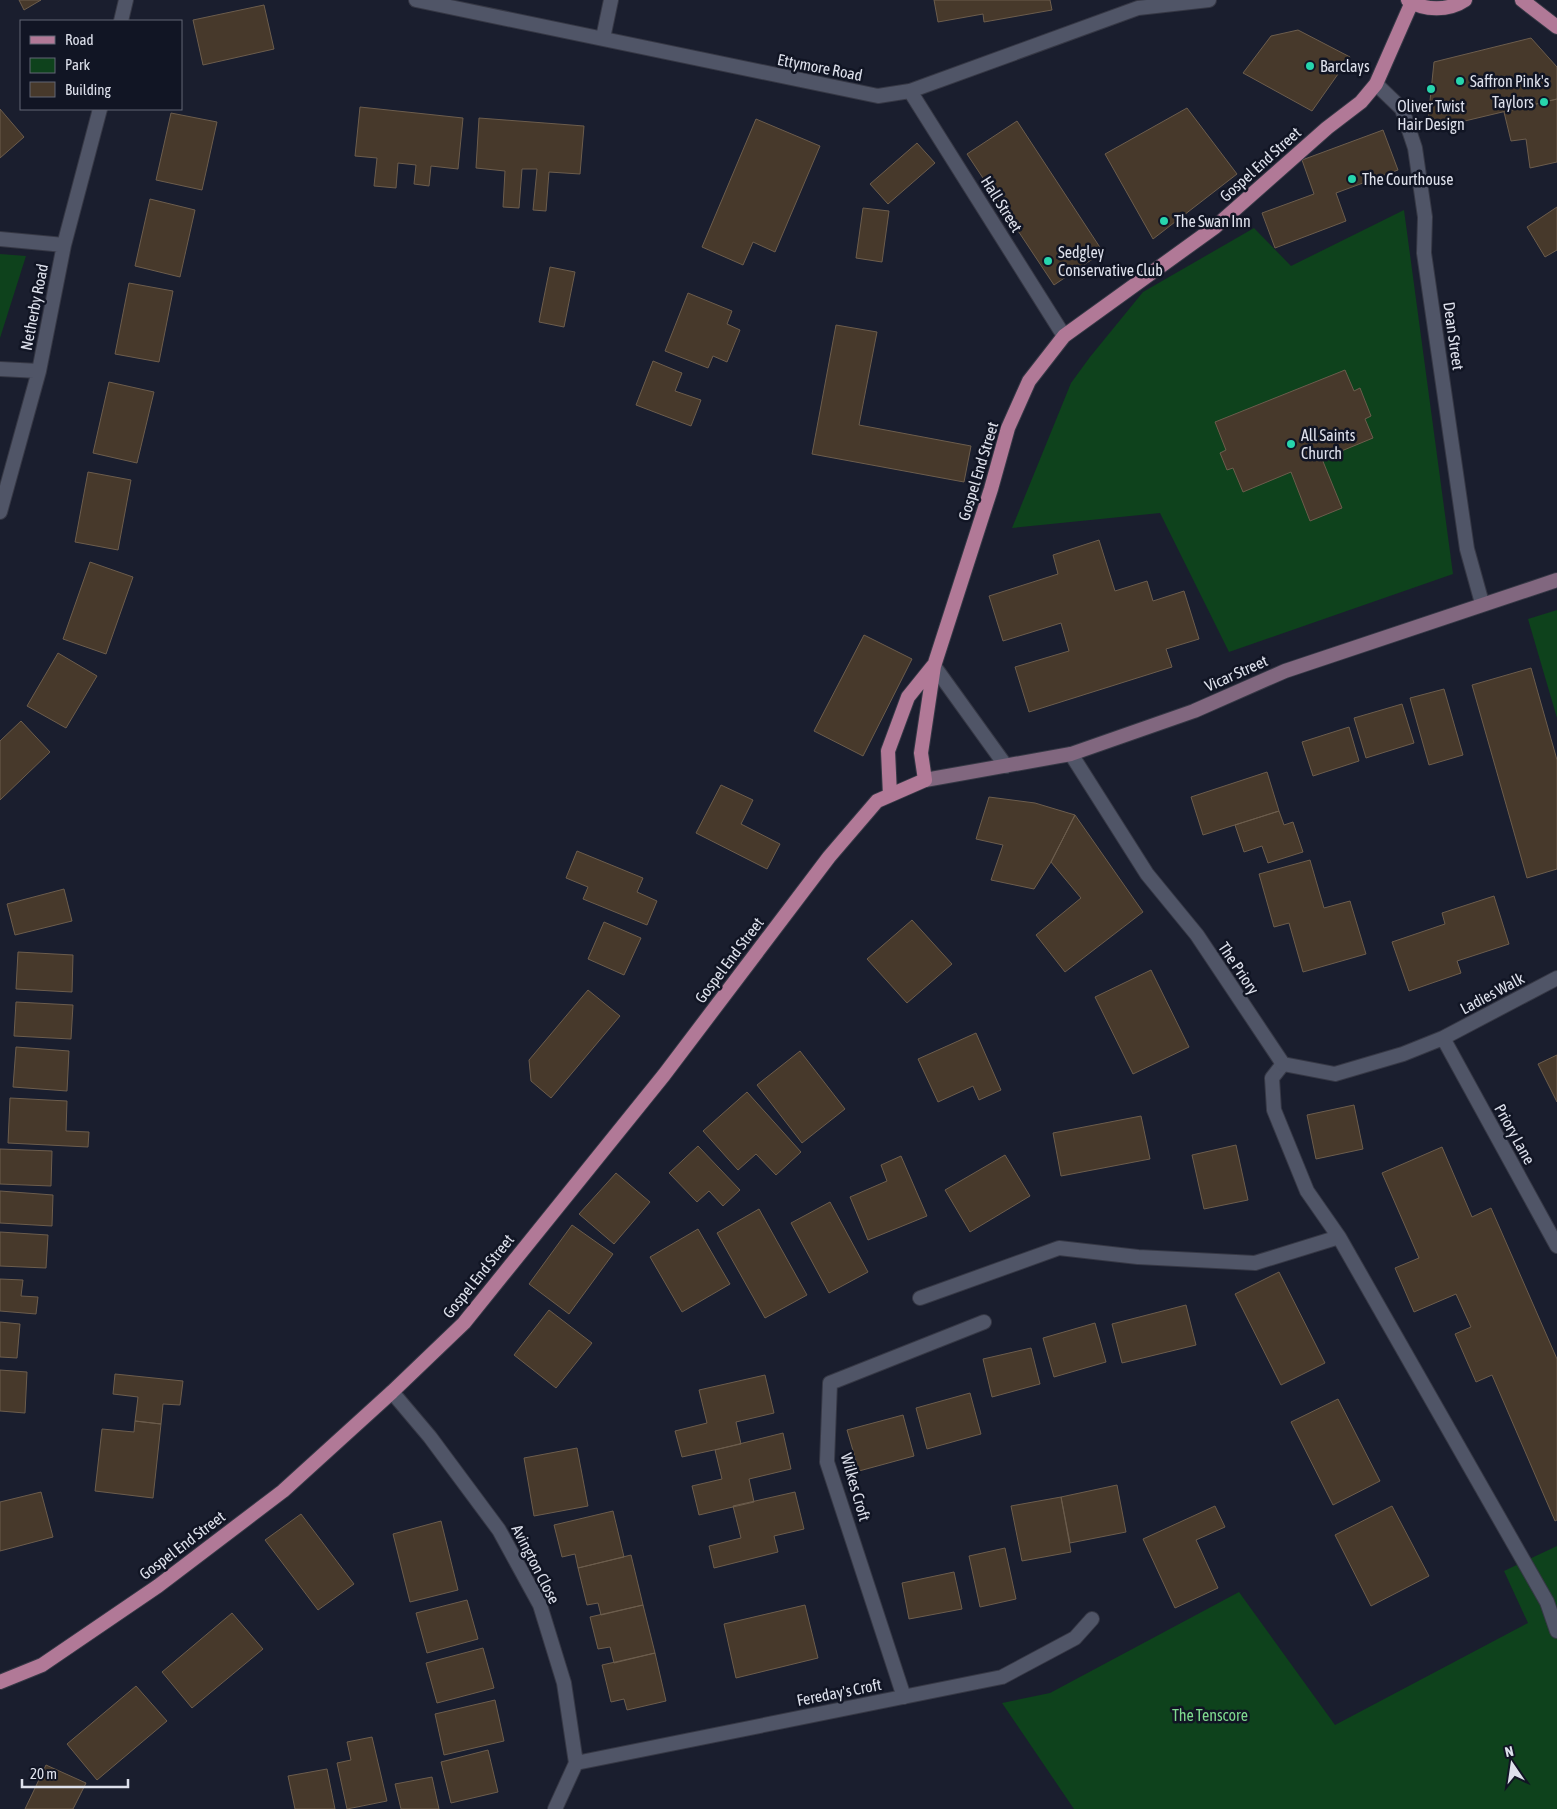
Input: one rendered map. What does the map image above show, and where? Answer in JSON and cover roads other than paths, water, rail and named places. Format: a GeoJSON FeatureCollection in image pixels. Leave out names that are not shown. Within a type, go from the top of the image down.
{"type":"FeatureCollection","features":[{"type":"Feature","properties":{"kind":"main road"},"geometry":{"type":"LineString","coordinates":[[1410,1],[1425,8],[1440,8],[1460,4],[1465,0]]}},
{"type":"Feature","properties":{"kind":"main road"},"geometry":{"type":"LineString","coordinates":[[1522,0],[1557,27]]}},
{"type":"Feature","properties":{"kind":"main road","name":"Gospel End Street"},"geometry":{"type":"LineString","coordinates":[[0,1682],[42,1665],[158,1586],[283,1491],[392,1392],[464,1323],[664,1075],[829,857],[877,801],[925,780],[921,753],[934,666],[991,489],[1008,428],[1029,381],[1064,336],[1215,227],[1327,128],[1361,102],[1376,84],[1410,1]]}},
{"type":"Feature","properties":{"kind":"main road","name":"Vicar Street"},"geometry":{"type":"LineString","coordinates":[[925,780],[1070,754],[1194,711],[1285,671],[1482,603],[1557,580]]}},
{"type":"Feature","properties":{"kind":"main road","name":"Gospel End Street"},"geometry":{"type":"LineString","coordinates":[[890,796],[888,751],[908,698],[934,666]]}},
{"type":"Feature","properties":{"kind":"street"},"geometry":{"type":"LineString","coordinates":[[121,20],[126,0]]}},
{"type":"Feature","properties":{"kind":"street","name":"Ettymore Road"},"geometry":{"type":"LineString","coordinates":[[416,0],[878,96],[910,91],[1137,4],[1208,0]]}},
{"type":"Feature","properties":{"kind":"street"},"geometry":{"type":"LineString","coordinates":[[603,38],[611,0]]}},
{"type":"Feature","properties":{"kind":"street","name":"Dean Street"},"geometry":{"type":"LineString","coordinates":[[1376,84],[1402,109],[1415,148],[1425,217],[1424,253],[1467,549],[1482,603]]}},
{"type":"Feature","properties":{"kind":"street","name":"Hall Street"},"geometry":{"type":"LineString","coordinates":[[910,91],[1064,336]]}},
{"type":"Feature","properties":{"kind":"street","name":"Netherby Road"},"geometry":{"type":"LineString","coordinates":[[0,512],[39,371],[64,245],[100,110]]}},
{"type":"Feature","properties":{"kind":"street"},"geometry":{"type":"LineString","coordinates":[[0,239],[64,245]]}},
{"type":"Feature","properties":{"kind":"street"},"geometry":{"type":"LineString","coordinates":[[0,369],[39,371]]}},
{"type":"Feature","properties":{"kind":"street"},"geometry":{"type":"LineString","coordinates":[[934,666],[1006,766]]}},
{"type":"Feature","properties":{"kind":"street","name":"The Priory"},"geometry":{"type":"LineString","coordinates":[[1070,754],[1147,874],[1196,935],[1283,1064]]}},
{"type":"Feature","properties":{"kind":"street","name":"Ladies Walk"},"geometry":{"type":"LineString","coordinates":[[1443,1038],[1557,978]]}},
{"type":"Feature","properties":{"kind":"street"},"geometry":{"type":"LineString","coordinates":[[1443,1038],[1403,1054],[1335,1074],[1283,1064],[1272,1078],[1274,1110],[1307,1191],[1339,1237],[1552,1601],[1557,1631]]}},
{"type":"Feature","properties":{"kind":"street","name":"Priory Lane"},"geometry":{"type":"LineString","coordinates":[[1443,1038],[1557,1246]]}},
{"type":"Feature","properties":{"kind":"street"},"geometry":{"type":"LineString","coordinates":[[920,1298],[1058,1248],[1138,1257],[1255,1263],[1339,1237]]}},
{"type":"Feature","properties":{"kind":"street","name":"Wilkes Croft"},"geometry":{"type":"LineString","coordinates":[[904,1697],[827,1462],[830,1383],[984,1322]]}},
{"type":"Feature","properties":{"kind":"street","name":"Avington Close"},"geometry":{"type":"LineString","coordinates":[[392,1392],[430,1438],[500,1530],[540,1605],[564,1683],[576,1763]]}},
{"type":"Feature","properties":{"kind":"street","name":"Fereday's Croft"},"geometry":{"type":"LineString","coordinates":[[576,1763],[1002,1677],[1075,1638],[1092,1619]]}},
{"type":"Feature","properties":{"kind":"street"},"geometry":{"type":"LineString","coordinates":[[555,1809],[576,1763]]}},
{"type":"Feature","properties":{"kind":"place","name":"Barclays"},"geometry":{"type":"Point","coordinates":[1310,66]}},
{"type":"Feature","properties":{"kind":"place","name":"Saffron Pink's"},"geometry":{"type":"Point","coordinates":[1460,81]}},
{"type":"Feature","properties":{"kind":"place","name":"Oliver Twist Hair Design"},"geometry":{"type":"Point","coordinates":[1431,89]}},
{"type":"Feature","properties":{"kind":"place","name":"Taylors"},"geometry":{"type":"Point","coordinates":[1544,102]}},
{"type":"Feature","properties":{"kind":"place","name":"The Courthouse"},"geometry":{"type":"Point","coordinates":[1352,179]}},
{"type":"Feature","properties":{"kind":"place","name":"The Swan Inn"},"geometry":{"type":"Point","coordinates":[1164,221]}},
{"type":"Feature","properties":{"kind":"place","name":"Sedgley Conservative Club"},"geometry":{"type":"Point","coordinates":[1048,261]}},
{"type":"Feature","properties":{"kind":"place","name":"All Saints Church"},"geometry":{"type":"Point","coordinates":[1291,444]}},
{"type":"Feature","properties":{"kind":"park label","name":"The Tenscore"},"geometry":{"type":"Point","coordinates":[1210,1715]}}]}
